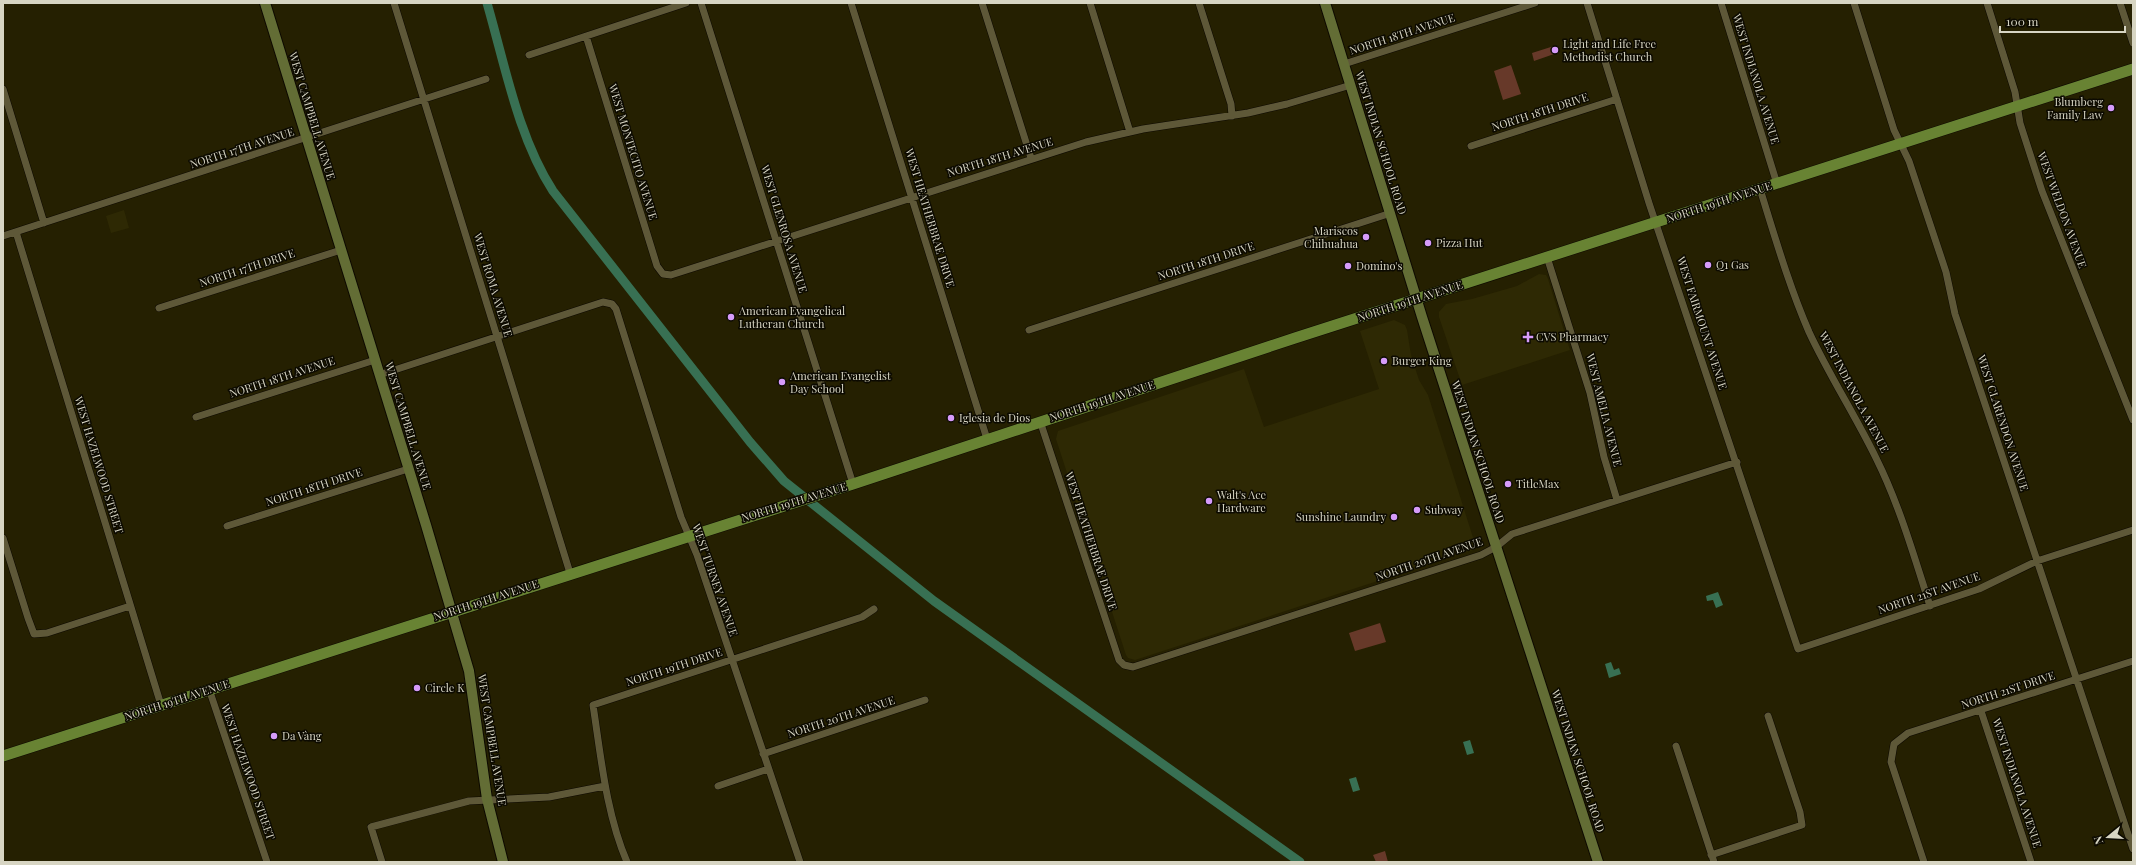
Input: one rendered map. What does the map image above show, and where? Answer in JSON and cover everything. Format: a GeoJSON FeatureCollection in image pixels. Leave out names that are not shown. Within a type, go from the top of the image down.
{"type":"FeatureCollection","features":[{"type":"Feature","properties":{"kind":"main road","name":"WEST CAMPBELL AVENUE"},"geometry":{"type":"LineString","coordinates":[[265,3],[375,360],[472,685],[478,743],[487,799],[502,862]]}},
{"type":"Feature","properties":{"kind":"main road","name":"WEST INDIAN SCHOOL ROAD"},"geometry":{"type":"LineString","coordinates":[[1325,3],[1391,213],[1416,299],[1598,862]]}},
{"type":"Feature","properties":{"kind":"main road","name":"NORTH 19TH AVENUE"},"geometry":{"type":"LineString","coordinates":[[3,756],[570,573],[853,484],[1040,421],[1416,299],[2017,106],[2132,71]]}},
{"type":"Feature","properties":{"kind":"street","name":"WEST ROMA AVENUE"},"geometry":{"type":"LineString","coordinates":[[394,3],[570,573]]}},
{"type":"Feature","properties":{"kind":"street"},"geometry":{"type":"LineString","coordinates":[[529,55],[686,3]]}},
{"type":"Feature","properties":{"kind":"street","name":"WEST GLENROSA AVENUE"},"geometry":{"type":"LineString","coordinates":[[701,3],[853,484]]}},
{"type":"Feature","properties":{"kind":"street","name":"WEST HEATHERBRAE DRIVE"},"geometry":{"type":"LineString","coordinates":[[851,3],[987,439]]}},
{"type":"Feature","properties":{"kind":"street"},"geometry":{"type":"LineString","coordinates":[[982,3],[1031,158]]}},
{"type":"Feature","properties":{"kind":"street"},"geometry":{"type":"LineString","coordinates":[[1090,3],[1130,132]]}},
{"type":"Feature","properties":{"kind":"street"},"geometry":{"type":"LineString","coordinates":[[1199,3],[1231,104],[1232,116]]}},
{"type":"Feature","properties":{"kind":"street","name":"NORTH 18TH AVENUE"},"geometry":{"type":"LineString","coordinates":[[1344,64],[1535,3]]}},
{"type":"Feature","properties":{"kind":"street","name":"WEST FAIRMOUNT AVENUE"},"geometry":{"type":"LineString","coordinates":[[1587,3],[1656,222],[1798,649]]}},
{"type":"Feature","properties":{"kind":"street","name":"WEST INDIANOLA AVENUE"},"geometry":{"type":"LineString","coordinates":[[1721,3],[1777,184]]}},
{"type":"Feature","properties":{"kind":"street","name":"WEST CLARENDON AVENUE"},"geometry":{"type":"LineString","coordinates":[[1854,3],[1894,130],[1909,161],[1946,272],[1955,314],[2133,849]]}},
{"type":"Feature","properties":{"kind":"street","name":"WEST WELDON AVENUE"},"geometry":{"type":"LineString","coordinates":[[1987,3],[2015,92],[2021,125],[2057,231],[2133,420]]}},
{"type":"Feature","properties":{"kind":"street"},"geometry":{"type":"LineString","coordinates":[[2120,3],[2133,44]]}},
{"type":"Feature","properties":{"kind":"street","name":"WEST MONTECITO AVENUE"},"geometry":{"type":"LineString","coordinates":[[586,36],[657,266],[662,274]]}},
{"type":"Feature","properties":{"kind":"street","name":"NORTH 17TH AVENUE"},"geometry":{"type":"LineString","coordinates":[[3,236],[307,139],[486,78]]}},
{"type":"Feature","properties":{"kind":"street","name":"NORTH 18TH AVENUE"},"geometry":{"type":"LineString","coordinates":[[662,274],[671,275],[912,196],[1086,142],[1130,132],[1232,116],[1288,104],[1351,86]]}},
{"type":"Feature","properties":{"kind":"street"},"geometry":{"type":"LineString","coordinates":[[3,89],[44,223]]}},
{"type":"Feature","properties":{"kind":"street","name":"NORTH 18TH DRIVE"},"geometry":{"type":"LineString","coordinates":[[1471,146],[1617,99]]}},
{"type":"Feature","properties":{"kind":"street","name":"WEST INDIANOLA AVENUE"},"geometry":{"type":"LineString","coordinates":[[1760,189],[1786,270],[1809,331],[1885,477],[1930,606]]}},
{"type":"Feature","properties":{"kind":"street","name":"NORTH 18TH DRIVE"},"geometry":{"type":"LineString","coordinates":[[1029,330],[1391,213]]}},
{"type":"Feature","properties":{"kind":"street","name":"WEST HAZELWOOD STREET"},"geometry":{"type":"LineString","coordinates":[[16,232],[161,705]]}},
{"type":"Feature","properties":{"kind":"street","name":"NORTH 17TH DRIVE"},"geometry":{"type":"LineString","coordinates":[[159,308],[341,250]]}},
{"type":"Feature","properties":{"kind":"street","name":"WEST AMELIA AVENUE"},"geometry":{"type":"LineString","coordinates":[[1547,258],[1586,379],[1604,457],[1617,500]]}},
{"type":"Feature","properties":{"kind":"street","name":"WEST TURNEY AVENUE"},"geometry":{"type":"LineString","coordinates":[[497,336],[603,302],[612,304],[619,315],[681,517],[689,536],[800,862]]}},
{"type":"Feature","properties":{"kind":"street"},"geometry":{"type":"LineString","coordinates":[[379,375],[497,336]]}},
{"type":"Feature","properties":{"kind":"street","name":"NORTH 18TH AVENUE"},"geometry":{"type":"LineString","coordinates":[[196,417],[375,360]]}},
{"type":"Feature","properties":{"kind":"street","name":"WEST HEATHERBRAE DRIVE"},"geometry":{"type":"LineString","coordinates":[[1040,421],[1119,660],[1124,666]]}},
{"type":"Feature","properties":{"kind":"street","name":"NORTH 20TH AVENUE"},"geometry":{"type":"LineString","coordinates":[[1124,666],[1133,667],[1474,557],[1496,547],[1512,534],[1737,462]]}},
{"type":"Feature","properties":{"kind":"street","name":"NORTH 18TH DRIVE"},"geometry":{"type":"LineString","coordinates":[[227,526],[408,469]]}},
{"type":"Feature","properties":{"kind":"street","name":"NORTH 21ST AVENUE"},"geometry":{"type":"LineString","coordinates":[[1798,649],[1979,589],[2037,561],[2133,530]]}},
{"type":"Feature","properties":{"kind":"street"},"geometry":{"type":"LineString","coordinates":[[3,538],[34,634],[47,633],[130,606]]}},
{"type":"Feature","properties":{"kind":"street","name":"NORTH 19TH DRIVE"},"geometry":{"type":"LineString","coordinates":[[605,786],[593,705],[862,617],[874,609]]}},
{"type":"Feature","properties":{"kind":"street","name":"NORTH 21ST DRIVE"},"geometry":{"type":"LineString","coordinates":[[1924,862],[1891,762],[1894,744],[1908,733],[1981,711],[2133,661]]}},
{"type":"Feature","properties":{"kind":"street","name":"WEST HAZELWOOD STREET"},"geometry":{"type":"LineString","coordinates":[[209,689],[267,862]]}},
{"type":"Feature","properties":{"kind":"street","name":"NORTH 20TH AVENUE"},"geometry":{"type":"LineString","coordinates":[[763,754],[925,700]]}},
{"type":"Feature","properties":{"kind":"street","name":"WEST INDIANOLA AVENUE"},"geometry":{"type":"LineString","coordinates":[[1981,711],[2031,862]]}},
{"type":"Feature","properties":{"kind":"street"},"geometry":{"type":"LineString","coordinates":[[1676,746],[1712,859],[1802,825],[1800,812],[1768,716]]}},
{"type":"Feature","properties":{"kind":"street"},"geometry":{"type":"LineString","coordinates":[[718,786],[768,769]]}},
{"type":"Feature","properties":{"kind":"street"},"geometry":{"type":"LineString","coordinates":[[382,862],[372,827],[434,809],[487,799],[549,797],[605,786],[626,862]]}},
{"type":"Feature","properties":{"kind":"shaded area"},"geometry":{"type":"Polygon","coordinates":[[[1554,46],[1557,53],[1534,61],[1532,53],[1554,46]]]}},
{"type":"Feature","properties":{"kind":"shaded area"},"geometry":{"type":"Polygon","coordinates":[[[1511,65],[1521,94],[1503,100],[1494,71],[1511,65]]]}},
{"type":"Feature","properties":{"kind":"shaded area"},"geometry":{"type":"Polygon","coordinates":[[[124,210],[129,228],[111,233],[106,216],[124,210]]]}},
{"type":"Feature","properties":{"kind":"shaded area"},"geometry":{"type":"Polygon","coordinates":[[[1539,274],[1546,275],[1548,279],[1570,350],[1462,385],[1439,317],[1439,312],[1446,304],[1472,299],[1517,286],[1539,274]]]}},
{"type":"Feature","properties":{"kind":"shaded area"},"geometry":{"type":"Polygon","coordinates":[[[1394,320],[1405,325],[1407,330],[1411,355],[1419,380],[1428,395],[1476,547],[1473,550],[1135,660],[1128,658],[1056,439],[1058,431],[1244,369],[1264,427],[1379,389],[1360,331],[1394,320]]]}},
{"type":"Feature","properties":{"kind":"shaded area"},"geometry":{"type":"Polygon","coordinates":[[[1718,592],[1723,605],[1716,608],[1713,600],[1707,601],[1706,596],[1718,592]]]}},
{"type":"Feature","properties":{"kind":"shaded area"},"geometry":{"type":"Polygon","coordinates":[[[1380,623],[1386,642],[1355,651],[1349,633],[1380,623]]]}},
{"type":"Feature","properties":{"kind":"shaded area"},"geometry":{"type":"Polygon","coordinates":[[[1611,662],[1614,670],[1619,668],[1621,674],[1609,678],[1605,664],[1611,662]]]}},
{"type":"Feature","properties":{"kind":"shaded area"},"geometry":{"type":"Polygon","coordinates":[[[1470,740],[1474,753],[1467,755],[1463,742],[1470,740]]]}},
{"type":"Feature","properties":{"kind":"shaded area"},"geometry":{"type":"Polygon","coordinates":[[[1356,777],[1360,790],[1353,792],[1349,779],[1356,777]]]}},
{"type":"Feature","properties":{"kind":"shaded area"},"geometry":{"type":"Polygon","coordinates":[[[1385,851],[1388,862],[1376,862],[1373,855],[1385,851]]]}},
{"type":"Feature","properties":{"kind":"waterway"},"geometry":{"type":"LineString","coordinates":[[487,3],[521,124],[530,148],[553,191],[750,442],[784,481],[934,601],[1300,862]]}},
{"type":"Feature","properties":{"kind":"place","name":"Light and Life Free Methodist Church"},"geometry":{"type":"Point","coordinates":[1555,50]}},
{"type":"Feature","properties":{"kind":"place","name":"Blumberg Family Law"},"geometry":{"type":"Point","coordinates":[2111,108]}},
{"type":"Feature","properties":{"kind":"place","name":"Mariscos Chihuahua"},"geometry":{"type":"Point","coordinates":[1366,237]}},
{"type":"Feature","properties":{"kind":"place","name":"Pizza Hut"},"geometry":{"type":"Point","coordinates":[1428,243]}},
{"type":"Feature","properties":{"kind":"place","name":"Q1 Gas"},"geometry":{"type":"Point","coordinates":[1708,265]}},
{"type":"Feature","properties":{"kind":"place","name":"Domino's"},"geometry":{"type":"Point","coordinates":[1348,266]}},
{"type":"Feature","properties":{"kind":"place","name":"American Evangelical Lutheran Church"},"geometry":{"type":"Point","coordinates":[731,317]}},
{"type":"Feature","properties":{"kind":"place","name":"CVS Pharmacy"},"geometry":{"type":"Point","coordinates":[1528,337]}},
{"type":"Feature","properties":{"kind":"place","name":"Burger King"},"geometry":{"type":"Point","coordinates":[1384,361]}},
{"type":"Feature","properties":{"kind":"place","name":"American Evangelist Day School"},"geometry":{"type":"Point","coordinates":[782,382]}},
{"type":"Feature","properties":{"kind":"place","name":"Iglesia de Dios"},"geometry":{"type":"Point","coordinates":[951,418]}},
{"type":"Feature","properties":{"kind":"place","name":"TitleMax"},"geometry":{"type":"Point","coordinates":[1508,484]}},
{"type":"Feature","properties":{"kind":"place","name":"Walt's Ace Hardware"},"geometry":{"type":"Point","coordinates":[1209,501]}},
{"type":"Feature","properties":{"kind":"place","name":"Subway"},"geometry":{"type":"Point","coordinates":[1417,510]}},
{"type":"Feature","properties":{"kind":"place","name":"Sunshine Laundry"},"geometry":{"type":"Point","coordinates":[1394,517]}},
{"type":"Feature","properties":{"kind":"place","name":"Circle K"},"geometry":{"type":"Point","coordinates":[417,688]}},
{"type":"Feature","properties":{"kind":"place","name":"Da Vàng"},"geometry":{"type":"Point","coordinates":[274,736]}}]}
